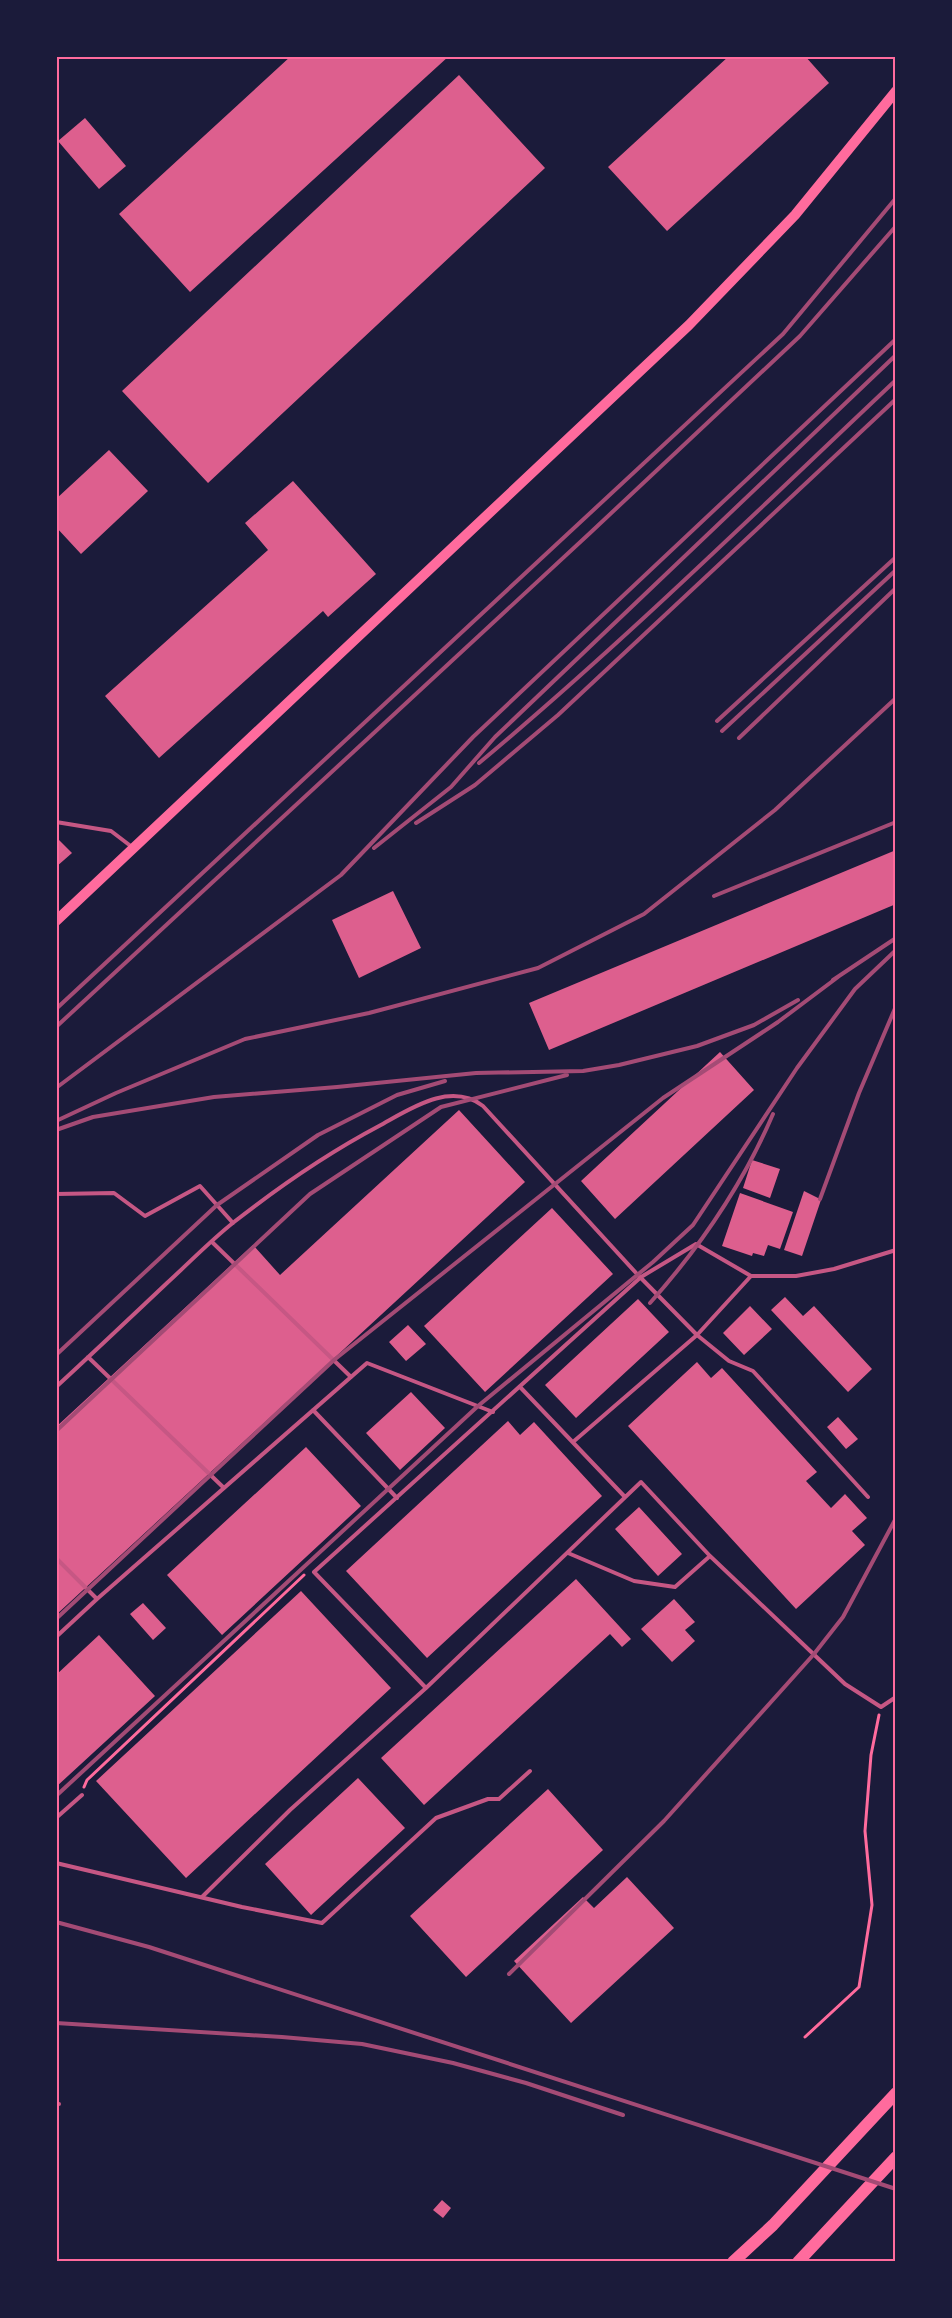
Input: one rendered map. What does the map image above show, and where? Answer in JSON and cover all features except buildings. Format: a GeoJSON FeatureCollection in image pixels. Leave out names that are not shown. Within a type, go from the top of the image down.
{"type":"FeatureCollection","features":[{"type":"Feature","properties":{"kind":"main road"},"geometry":{"type":"LineString","coordinates":[[56,921],[689,325],[796,215],[896,91]]}},
{"type":"Feature","properties":{"kind":"main road"},"geometry":{"type":"LineString","coordinates":[[733,2262],[773,2225],[896,2093]]}},
{"type":"Feature","properties":{"kind":"main road"},"geometry":{"type":"LineString","coordinates":[[798,2262],[896,2157]]}},
{"type":"Feature","properties":{"kind":"lane"},"geometry":{"type":"LineString","coordinates":[[56,822],[111,831],[132,848]]}},
{"type":"Feature","properties":{"kind":"lane"},"geometry":{"type":"LineString","coordinates":[[56,1388],[233,1223],[289,1180],[351,1141],[435,1098],[452,1094],[474,1099],[483,1106],[641,1277],[697,1334],[729,1361],[753,1371],[868,1497]]}},
{"type":"Feature","properties":{"kind":"lane"},"geometry":{"type":"LineString","coordinates":[[56,1194],[114,1193],[145,1216],[200,1186],[233,1223]]}},
{"type":"Feature","properties":{"kind":"lane"},"geometry":{"type":"LineString","coordinates":[[212,1242],[351,1377]]}},
{"type":"Feature","properties":{"kind":"lane"},"geometry":{"type":"LineString","coordinates":[[426,1688],[314,1572],[521,1388],[641,1277],[696,1244],[751,1276],[796,1276],[834,1269],[896,1250]]}},
{"type":"Feature","properties":{"kind":"lane"},"geometry":{"type":"LineString","coordinates":[[572,1442],[697,1334],[751,1276]]}},
{"type":"Feature","properties":{"kind":"lane"},"geometry":{"type":"LineString","coordinates":[[88,1357],[224,1488]]}},
{"type":"Feature","properties":{"kind":"lane"},"geometry":{"type":"LineString","coordinates":[[56,1637],[367,1362],[493,1412]]}},
{"type":"Feature","properties":{"kind":"lane"},"geometry":{"type":"LineString","coordinates":[[521,1388],[625,1497]]}},
{"type":"Feature","properties":{"kind":"lane"},"geometry":{"type":"LineString","coordinates":[[313,1410],[397,1498]]}},
{"type":"Feature","properties":{"kind":"lane"},"geometry":{"type":"LineString","coordinates":[[202,1897],[290,1810],[426,1688],[641,1482],[710,1556],[845,1684],[881,1707],[896,1697]]}},
{"type":"Feature","properties":{"kind":"lane"},"geometry":{"type":"LineString","coordinates":[[568,1553],[634,1581],[675,1587],[710,1556]]}},
{"type":"Feature","properties":{"kind":"lane"},"geometry":{"type":"LineString","coordinates":[[56,1558],[97,1599]]}},
{"type":"Feature","properties":{"kind":"lane"},"geometry":{"type":"LineString","coordinates":[[56,1863],[322,1923],[436,1818],[488,1799],[498,1799],[530,1771]]}},
{"type":"Feature","properties":{"kind":"lane"},"geometry":{"type":"LineString","coordinates":[[56,1818],[82,1795]]}},
{"type":"Feature","properties":{"kind":"path"},"geometry":{"type":"LineString","coordinates":[[82,1795],[87,1780],[305,1575],[314,1572]]}},
{"type":"Feature","properties":{"kind":"path"},"geometry":{"type":"LineString","coordinates":[[805,2037],[859,1987],[872,1904],[864,1831],[871,1755],[881,1707]]}},
{"type":"Feature","properties":{"kind":"railway"},"geometry":{"type":"LineString","coordinates":[[56,1009],[783,334],[896,198]]}},
{"type":"Feature","properties":{"kind":"railway"},"geometry":{"type":"LineString","coordinates":[[56,1027],[800,336],[896,226]]}},
{"type":"Feature","properties":{"kind":"railway"},"geometry":{"type":"LineString","coordinates":[[56,1088],[341,875],[473,737],[896,339]]}},
{"type":"Feature","properties":{"kind":"railway"},"geometry":{"type":"LineString","coordinates":[[374,848],[451,787],[495,737],[896,355]]}},
{"type":"Feature","properties":{"kind":"railway"},"geometry":{"type":"LineString","coordinates":[[479,763],[639,623],[896,380]]}},
{"type":"Feature","properties":{"kind":"railway"},"geometry":{"type":"LineString","coordinates":[[416,823],[475,785],[558,715],[896,399]]}},
{"type":"Feature","properties":{"kind":"railway"},"geometry":{"type":"LineString","coordinates":[[717,721],[896,557]]}},
{"type":"Feature","properties":{"kind":"railway"},"geometry":{"type":"LineString","coordinates":[[722,731],[896,570]]}},
{"type":"Feature","properties":{"kind":"railway"},"geometry":{"type":"LineString","coordinates":[[739,738],[896,588]]}},
{"type":"Feature","properties":{"kind":"railway"},"geometry":{"type":"LineString","coordinates":[[56,1121],[116,1093],[245,1039],[369,1013],[538,968],[644,914],[775,810],[896,698]]}},
{"type":"Feature","properties":{"kind":"railway"},"geometry":{"type":"LineString","coordinates":[[714,896],[896,822]]}},
{"type":"Feature","properties":{"kind":"railway"},"geometry":{"type":"LineString","coordinates":[[833,980],[896,938]]}},
{"type":"Feature","properties":{"kind":"railway"},"geometry":{"type":"LineString","coordinates":[[56,1796],[478,1406],[653,1262],[693,1225],[797,1068],[855,989],[896,950]]}},
{"type":"Feature","properties":{"kind":"railway"},"geometry":{"type":"LineString","coordinates":[[56,1619],[334,1360],[663,1098],[778,1022],[838,977]]}},
{"type":"Feature","properties":{"kind":"railway"},"geometry":{"type":"LineString","coordinates":[[56,1130],[93,1117],[214,1097],[476,1073],[583,1071],[619,1065],[697,1046],[754,1025],[798,1000]]}},
{"type":"Feature","properties":{"kind":"railway"},"geometry":{"type":"LineString","coordinates":[[820,1199],[859,1093],[896,1006]]}},
{"type":"Feature","properties":{"kind":"railway"},"geometry":{"type":"LineString","coordinates":[[56,1431],[310,1194],[441,1107],[567,1075]]}},
{"type":"Feature","properties":{"kind":"railway"},"geometry":{"type":"LineString","coordinates":[[56,1355],[217,1205],[318,1135],[397,1095],[445,1081]]}},
{"type":"Feature","properties":{"kind":"railway"},"geometry":{"type":"LineString","coordinates":[[650,1303],[686,1260],[719,1214],[748,1165],[773,1114]]}},
{"type":"Feature","properties":{"kind":"railway"},"geometry":{"type":"LineString","coordinates":[[509,1974],[664,1821],[814,1654],[843,1617],[896,1518]]}},
{"type":"Feature","properties":{"kind":"railway"},"geometry":{"type":"LineString","coordinates":[[56,1922],[149,1947],[896,2189]]}},
{"type":"Feature","properties":{"kind":"railway"},"geometry":{"type":"LineString","coordinates":[[56,2023],[282,2037],[362,2044],[453,2063],[526,2083],[623,2115]]}}]}
